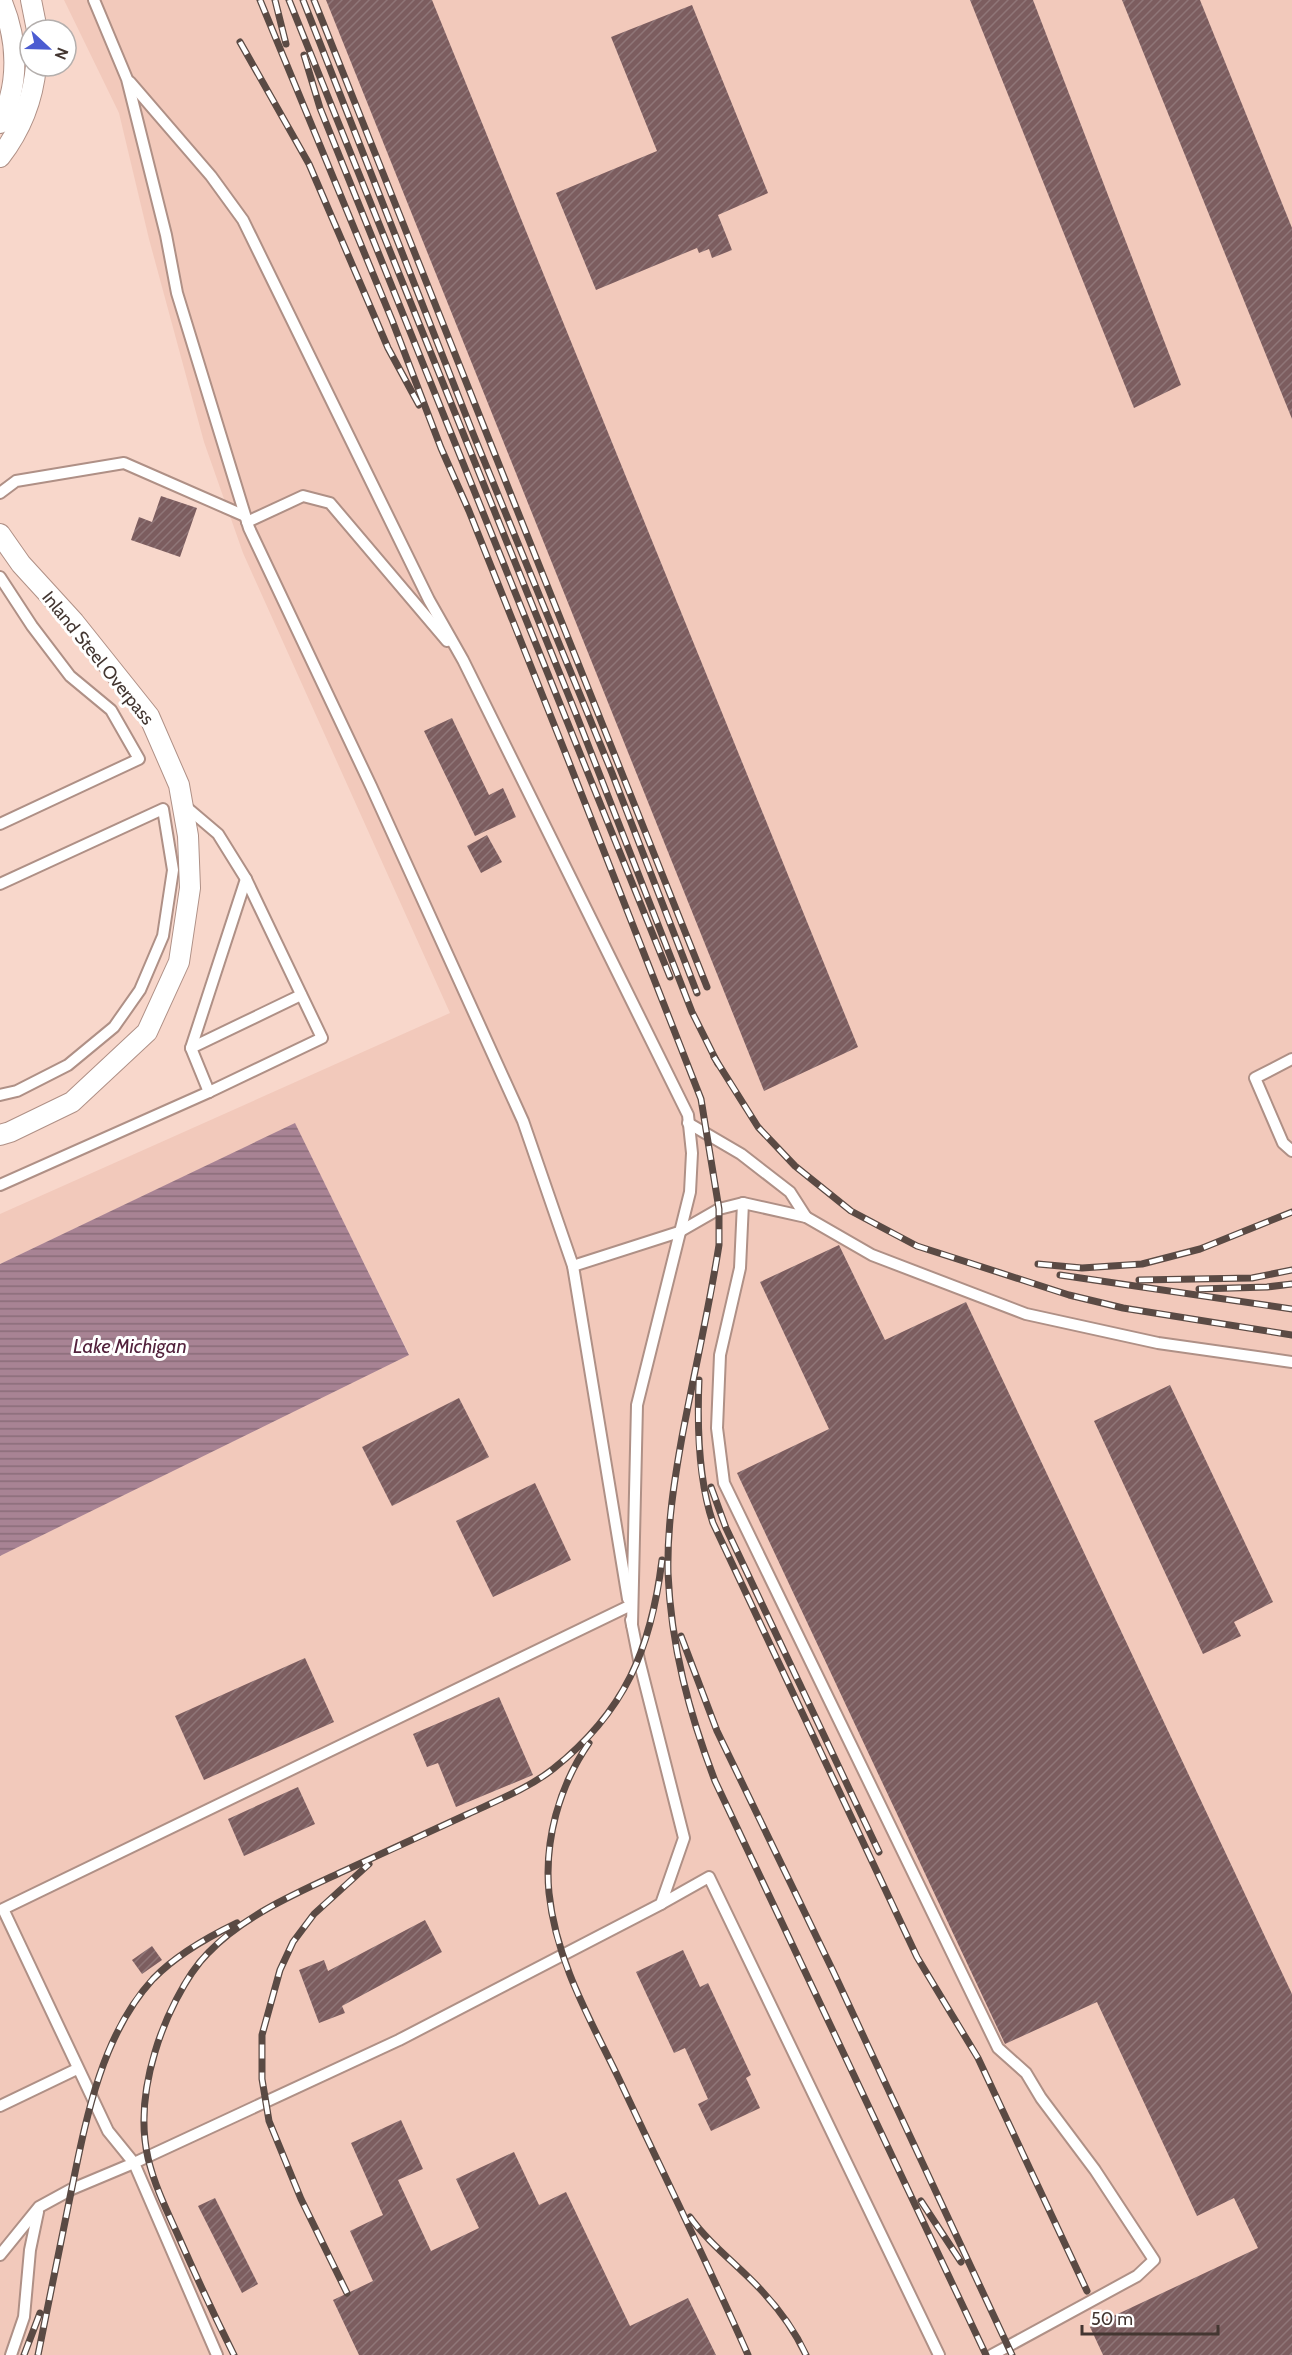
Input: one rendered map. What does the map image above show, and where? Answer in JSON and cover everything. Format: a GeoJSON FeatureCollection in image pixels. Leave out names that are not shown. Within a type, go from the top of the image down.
{"type":"FeatureCollection","features":[{"type":"Feature","properties":{"kind":"street"},"geometry":{"type":"LineString","coordinates":[[0,123],[7,110],[13,81],[14,51],[10,21],[2,0]]}},
{"type":"Feature","properties":{"kind":"street"},"geometry":{"type":"LineString","coordinates":[[31,0],[35,18]]}},
{"type":"Feature","properties":{"kind":"street"},"geometry":{"type":"LineString","coordinates":[[0,93],[11,55],[10,21]]}},
{"type":"Feature","properties":{"kind":"street"},"geometry":{"type":"LineString","coordinates":[[0,157],[23,117],[35,78]]}},
{"type":"Feature","properties":{"kind":"street","name":"Inland Steel Overpass"},"geometry":{"type":"LineString","coordinates":[[0,534],[21,564],[74,622],[149,716],[179,785],[188,836],[190,888],[178,962],[147,1032],[72,1102],[0,1135]]}},
{"type":"Feature","properties":{"kind":"lane"},"geometry":{"type":"LineString","coordinates":[[94,0],[127,79],[166,235],[177,293],[246,519],[371,786],[523,1121],[573,1266],[632,1625],[684,1838],[661,1904]]}},
{"type":"Feature","properties":{"kind":"lane"},"geometry":{"type":"LineString","coordinates":[[127,79],[211,176],[243,220],[429,600],[463,660],[688,1115],[692,1153],[690,1192],[636,1405],[632,1625]]}},
{"type":"Feature","properties":{"kind":"lane"},"geometry":{"type":"LineString","coordinates":[[0,493],[16,481],[124,463],[246,519],[303,496],[330,503],[463,660]]}},
{"type":"Feature","properties":{"kind":"lane"},"geometry":{"type":"LineString","coordinates":[[0,577],[32,626],[70,676],[111,710],[139,759],[0,824]]}},
{"type":"Feature","properties":{"kind":"lane"},"geometry":{"type":"LineString","coordinates":[[0,1185],[209,1092],[322,1038],[246,879],[218,834],[182,804]]}},
{"type":"Feature","properties":{"kind":"lane"},"geometry":{"type":"LineString","coordinates":[[0,884],[163,809],[173,870],[172,880],[164,936],[140,990],[114,1027],[68,1065],[17,1090],[0,1095]]}},
{"type":"Feature","properties":{"kind":"lane"},"geometry":{"type":"LineString","coordinates":[[209,1092],[191,1048],[246,879]]}},
{"type":"Feature","properties":{"kind":"lane"},"geometry":{"type":"LineString","coordinates":[[191,1048],[301,995]]}},
{"type":"Feature","properties":{"kind":"lane"},"geometry":{"type":"LineString","coordinates":[[1292,1059],[1255,1077],[1283,1143],[1292,1151]]}},
{"type":"Feature","properties":{"kind":"lane"},"geometry":{"type":"LineString","coordinates":[[688,1123],[741,1154],[790,1192],[806,1217]]}},
{"type":"Feature","properties":{"kind":"lane"},"geometry":{"type":"LineString","coordinates":[[573,1266],[679,1232],[720,1209],[743,1203],[806,1217],[872,1255],[1026,1314],[1158,1343],[1292,1362]]}},
{"type":"Feature","properties":{"kind":"lane"},"geometry":{"type":"LineString","coordinates":[[743,1203],[740,1269],[720,1355],[717,1428],[724,1483],[998,2048],[1026,2073],[1041,2098],[1095,2170],[1154,2260],[1137,2276],[1120,2286],[992,2355]]}},
{"type":"Feature","properties":{"kind":"lane"},"geometry":{"type":"LineString","coordinates":[[217,2355],[134,2163],[108,2131],[2,1906],[629,1606]]}},
{"type":"Feature","properties":{"kind":"lane"},"geometry":{"type":"LineString","coordinates":[[0,2255],[39,2207],[72,2189],[134,2163],[399,2040],[709,1877],[939,2355]]}},
{"type":"Feature","properties":{"kind":"lane"},"geometry":{"type":"LineString","coordinates":[[0,2106],[77,2069]]}},
{"type":"Feature","properties":{"kind":"lane"},"geometry":{"type":"LineString","coordinates":[[11,2355],[24,2318],[30,2250],[39,2207]]}},
{"type":"Feature","properties":{"kind":"shaded area"},"geometry":{"type":"Polygon","coordinates":[[[64,0],[1292,0],[1292,2355],[0,2355],[0,1556],[409,1354],[295,1124],[0,1264],[0,1214],[450,1013],[243,553],[204,442],[149,239],[119,113],[78,29],[78,18],[73,18],[64,0]]]}},
{"type":"Feature","properties":{"kind":"water","name":"Lake Michigan"},"geometry":{"type":"Polygon","coordinates":[[[295,1123],[409,1355],[0,1556],[0,1264],[295,1123]]]}},
{"type":"Feature","properties":{"kind":"building"},"geometry":{"type":"Polygon","coordinates":[[[326,0],[432,0],[858,1047],[764,1091],[326,0]]]}},
{"type":"Feature","properties":{"kind":"building"},"geometry":{"type":"Polygon","coordinates":[[[970,0],[1033,0],[1181,385],[1134,408],[970,0]]]}},
{"type":"Feature","properties":{"kind":"building"},"geometry":{"type":"Polygon","coordinates":[[[1122,0],[1200,0],[1292,228],[1292,419],[1122,0]]]}},
{"type":"Feature","properties":{"kind":"building"},"geometry":{"type":"Polygon","coordinates":[[[692,5],[768,193],[718,215],[732,250],[712,258],[709,249],[699,253],[697,248],[596,290],[556,193],[657,151],[611,37],[692,5]]]}},
{"type":"Feature","properties":{"kind":"building"},"geometry":{"type":"Polygon","coordinates":[[[161,496],[197,508],[180,557],[131,540],[139,517],[152,522],[161,496]]]}},
{"type":"Feature","properties":{"kind":"building"},"geometry":{"type":"Polygon","coordinates":[[[452,718],[489,795],[503,788],[516,817],[475,836],[424,731],[452,718]]]}},
{"type":"Feature","properties":{"kind":"building"},"geometry":{"type":"Polygon","coordinates":[[[487,835],[502,862],[481,873],[467,846],[487,835]]]}},
{"type":"Feature","properties":{"kind":"building"},"geometry":{"type":"Polygon","coordinates":[[[839,1245],[885,1340],[966,1302],[1292,1994],[1292,2355],[1103,2355],[1090,2327],[1258,2248],[1234,2198],[1197,2216],[1097,2002],[1005,2044],[737,1473],[829,1429],[760,1282],[839,1245]]]}},
{"type":"Feature","properties":{"kind":"building"},"geometry":{"type":"Polygon","coordinates":[[[1170,1385],[1273,1602],[1234,1622],[1241,1636],[1203,1654],[1094,1421],[1170,1385]]]}},
{"type":"Feature","properties":{"kind":"building"},"geometry":{"type":"Polygon","coordinates":[[[459,1398],[489,1457],[392,1506],[362,1447],[459,1398]]]}},
{"type":"Feature","properties":{"kind":"building"},"geometry":{"type":"Polygon","coordinates":[[[535,1483],[571,1560],[493,1597],[456,1521],[535,1483]]]}},
{"type":"Feature","properties":{"kind":"building"},"geometry":{"type":"Polygon","coordinates":[[[305,1658],[334,1722],[204,1780],[175,1716],[305,1658]]]}},
{"type":"Feature","properties":{"kind":"building"},"geometry":{"type":"Polygon","coordinates":[[[499,1697],[533,1775],[456,1807],[438,1763],[427,1767],[413,1734],[499,1697]]]}},
{"type":"Feature","properties":{"kind":"building"},"geometry":{"type":"Polygon","coordinates":[[[298,1787],[315,1824],[244,1856],[228,1819],[298,1787]]]}},
{"type":"Feature","properties":{"kind":"building"},"geometry":{"type":"Polygon","coordinates":[[[425,1920],[442,1952],[342,2006],[345,2013],[319,2023],[299,1970],[324,1960],[328,1971],[425,1920]]]}},
{"type":"Feature","properties":{"kind":"building"},"geometry":{"type":"Polygon","coordinates":[[[152,1946],[162,1960],[142,1974],[132,1960],[152,1946]]]}},
{"type":"Feature","properties":{"kind":"building"},"geometry":{"type":"Polygon","coordinates":[[[683,1950],[700,1987],[708,1983],[751,2075],[746,2078],[760,2108],[711,2131],[698,2104],[708,2099],[685,2048],[674,2053],[636,1972],[683,1950]]]}},
{"type":"Feature","properties":{"kind":"building"},"geometry":{"type":"Polygon","coordinates":[[[401,2120],[423,2169],[398,2180],[431,2251],[479,2228],[456,2179],[514,2152],[539,2205],[566,2192],[630,2326],[688,2298],[716,2355],[359,2355],[333,2300],[373,2281],[350,2231],[383,2215],[351,2143],[401,2120]]]}},
{"type":"Feature","properties":{"kind":"building"},"geometry":{"type":"Polygon","coordinates":[[[215,2198],[258,2284],[242,2293],[198,2206],[215,2198]]]}},
{"type":"Feature","properties":{"kind":"railway"},"geometry":{"type":"LineString","coordinates":[[260,0],[392,320],[441,448],[469,511],[701,1099],[719,1209],[719,1245],[682,1437],[670,1522],[668,1573],[677,1653],[689,1705],[715,1781],[986,2355]]}},
{"type":"Feature","properties":{"kind":"railway"},"geometry":{"type":"LineString","coordinates":[[275,0],[286,44]]}},
{"type":"Feature","properties":{"kind":"railway"},"geometry":{"type":"LineString","coordinates":[[289,0],[576,714],[692,1012],[718,1064]]}},
{"type":"Feature","properties":{"kind":"railway"},"geometry":{"type":"LineString","coordinates":[[303,0],[474,436],[612,773],[697,993]]}},
{"type":"Feature","properties":{"kind":"railway"},"geometry":{"type":"LineString","coordinates":[[314,0],[707,987]]}},
{"type":"Feature","properties":{"kind":"railway"},"geometry":{"type":"LineString","coordinates":[[240,42],[309,164],[388,348],[419,405]]}},
{"type":"Feature","properties":{"kind":"railway"},"geometry":{"type":"LineString","coordinates":[[304,55],[320,108],[670,977]]}},
{"type":"Feature","properties":{"kind":"railway"},"geometry":{"type":"LineString","coordinates":[[714,1057],[758,1127],[795,1166],[851,1211],[917,1246],[1069,1295],[1123,1308],[1292,1335]]}},
{"type":"Feature","properties":{"kind":"railway"},"geometry":{"type":"LineString","coordinates":[[1038,1264],[1082,1268],[1142,1264],[1200,1249],[1292,1212]]}},
{"type":"Feature","properties":{"kind":"railway"},"geometry":{"type":"LineString","coordinates":[[1139,1280],[1252,1278],[1292,1270]]}},
{"type":"Feature","properties":{"kind":"railway"},"geometry":{"type":"LineString","coordinates":[[1060,1275],[1292,1309]]}},
{"type":"Feature","properties":{"kind":"railway"},"geometry":{"type":"LineString","coordinates":[[1199,1289],[1292,1284]]}},
{"type":"Feature","properties":{"kind":"railway"},"geometry":{"type":"LineString","coordinates":[[699,1380],[701,1471],[713,1523],[917,1957],[978,2058],[1087,2291]]}},
{"type":"Feature","properties":{"kind":"railway"},"geometry":{"type":"LineString","coordinates":[[711,1487],[726,1528],[879,1852]]}},
{"type":"Feature","properties":{"kind":"railway"},"geometry":{"type":"LineString","coordinates":[[234,2355],[161,2196],[146,2145],[144,2118],[151,2065],[176,2000],[191,1974],[208,1953],[222,1939],[255,1916],[310,1887],[523,1788],[544,1776],[578,1747],[599,1725],[616,1701],[642,1650],[657,1592],[662,1560]]}},
{"type":"Feature","properties":{"kind":"railway"},"geometry":{"type":"LineString","coordinates":[[681,1636],[717,1731],[833,1971],[1012,2355]]}},
{"type":"Feature","properties":{"kind":"railway"},"geometry":{"type":"LineString","coordinates":[[589,1743],[569,1777],[552,1834],[548,1873],[549,1893],[559,1942],[586,2012],[748,2355]]}},
{"type":"Feature","properties":{"kind":"railway"},"geometry":{"type":"LineString","coordinates":[[347,2293],[301,2199],[269,2121],[262,2079],[262,2035],[280,1970],[293,1942],[314,1914],[369,1864]]}},
{"type":"Feature","properties":{"kind":"railway"},"geometry":{"type":"LineString","coordinates":[[38,2355],[87,2117],[106,2057],[134,2003],[153,1979],[193,1947],[237,1923]]}},
{"type":"Feature","properties":{"kind":"railway"},"geometry":{"type":"LineString","coordinates":[[921,2201],[961,2262]]}},
{"type":"Feature","properties":{"kind":"railway"},"geometry":{"type":"LineString","coordinates":[[690,2217],[706,2237],[774,2305],[792,2329],[806,2355]]}},
{"type":"Feature","properties":{"kind":"railway"},"geometry":{"type":"LineString","coordinates":[[24,2355],[40,2313]]}}]}
